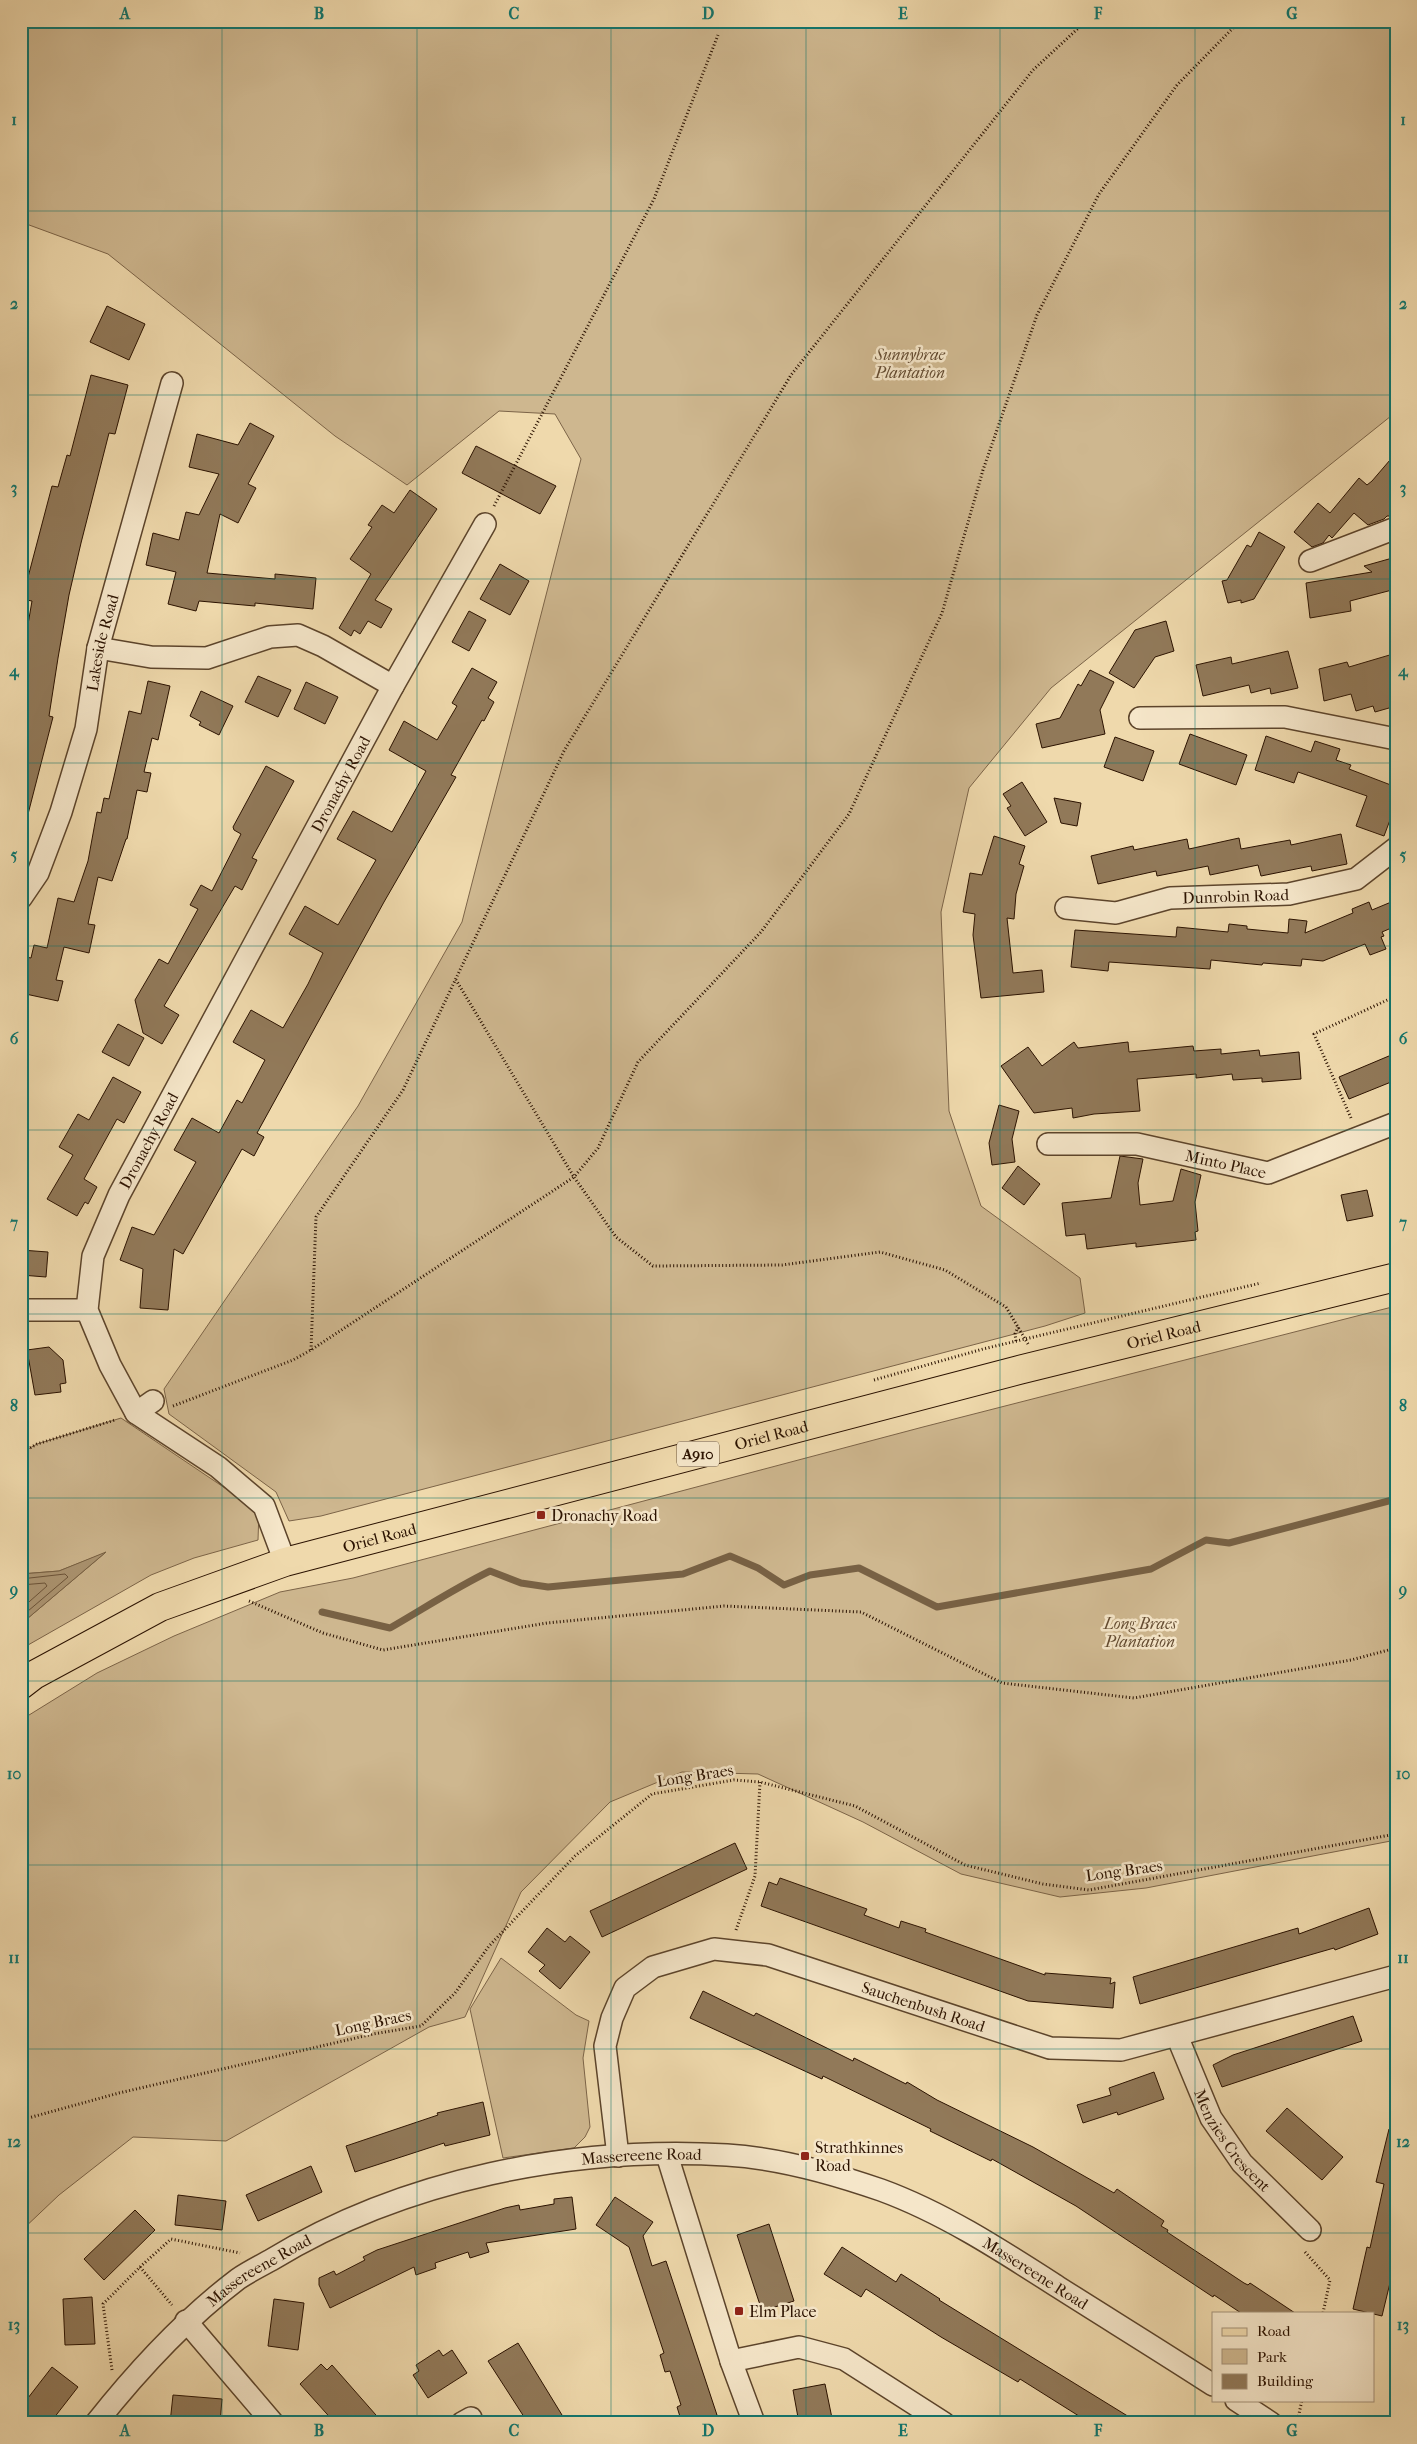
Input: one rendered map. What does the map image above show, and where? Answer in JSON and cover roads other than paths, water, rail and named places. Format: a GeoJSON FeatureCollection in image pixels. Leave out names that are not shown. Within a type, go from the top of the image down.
{"type":"FeatureCollection","features":[{"type":"Feature","properties":{"kind":"main road","name":"Oriel Road"},"geometry":{"type":"LineString","coordinates":[[21,1685],[34,1675],[160,1607],[285,1562],[1035,1366],[1396,1277]]}},
{"type":"Feature","properties":{"kind":"street","name":"Lakeside Road"},"geometry":{"type":"LineString","coordinates":[[21,898],[38,873],[61,812],[86,729],[98,648],[172,383]]}},
{"type":"Feature","properties":{"kind":"street","name":"Dronachy Road"},"geometry":{"type":"LineString","coordinates":[[285,1562],[264,1506],[218,1467],[145,1411],[110,1365],[87,1310],[93,1256],[119,1195],[393,686],[485,524]]}},
{"type":"Feature","properties":{"kind":"street"},"geometry":{"type":"LineString","coordinates":[[1310,561],[1396,528]]}},
{"type":"Feature","properties":{"kind":"street"},"geometry":{"type":"LineString","coordinates":[[98,648],[152,656],[207,658],[270,637],[298,635],[323,646],[393,686]]}},
{"type":"Feature","properties":{"kind":"street"},"geometry":{"type":"LineString","coordinates":[[1140,718],[1285,717],[1396,739]]}},
{"type":"Feature","properties":{"kind":"street","name":"Dunrobin Road"},"geometry":{"type":"LineString","coordinates":[[1066,908],[1116,913],[1170,898],[1289,894],[1356,879],[1396,848]]}},
{"type":"Feature","properties":{"kind":"street","name":"Minto Place"},"geometry":{"type":"LineString","coordinates":[[1048,1144],[1137,1144],[1268,1173],[1396,1123]]}},
{"type":"Feature","properties":{"kind":"street"},"geometry":{"type":"LineString","coordinates":[[21,1310],[87,1310]]}},
{"type":"Feature","properties":{"kind":"street","name":"Sauchenbush Road"},"geometry":{"type":"LineString","coordinates":[[618,2156],[605,2046],[612,2018],[625,1988],[652,1967],[714,1949],[768,1955],[1050,2048],[1121,2050],[1396,1976]]}},
{"type":"Feature","properties":{"kind":"street","name":"Menzies Crescent"},"geometry":{"type":"LineString","coordinates":[[1177,2036],[1211,2118],[1242,2163],[1310,2230]]}},
{"type":"Feature","properties":{"kind":"street"},"geometry":{"type":"LineString","coordinates":[[667,2155],[731,2361],[754,2423]]}},
{"type":"Feature","properties":{"kind":"street","name":"Massereene Road"},"geometry":{"type":"LineString","coordinates":[[96,2423],[116,2397],[186,2321],[241,2277],[323,2230],[412,2194],[519,2168],[618,2156],[726,2155],[787,2164],[837,2175],[923,2207],[1018,2261],[1212,2385]]}},
{"type":"Feature","properties":{"kind":"street"},"geometry":{"type":"LineString","coordinates":[[186,2321],[273,2423]]}},
{"type":"Feature","properties":{"kind":"street"},"geometry":{"type":"LineString","coordinates":[[731,2361],[798,2347],[844,2359],[944,2423]]}},
{"type":"Feature","properties":{"kind":"street"},"geometry":{"type":"LineString","coordinates":[[1239,2402],[1271,2423]]}},
{"type":"Feature","properties":{"kind":"water"},"geometry":{"type":"Polygon","coordinates":[[[106,1552],[21,1624],[21,1574],[59,1571],[106,1552]]]}},
{"type":"Feature","properties":{"kind":"waterway"},"geometry":{"type":"LineString","coordinates":[[322,1612],[390,1628],[490,1571],[521,1583],[548,1587],[683,1574],[730,1556],[758,1568],[784,1585],[810,1575],[859,1568],[937,1607],[1151,1569],[1206,1540],[1229,1543],[1396,1499]]}},
{"type":"Feature","properties":{"kind":"place","name":"Dronachy Road"},"geometry":{"type":"Point","coordinates":[541,1515]}},
{"type":"Feature","properties":{"kind":"place","name":"Strathkinnes Road"},"geometry":{"type":"Point","coordinates":[805,2156]}},
{"type":"Feature","properties":{"kind":"place","name":"Elm Place"},"geometry":{"type":"Point","coordinates":[739,2311]}},
{"type":"Feature","properties":{"kind":"park label","name":"Sunnybrae Plantation"},"geometry":{"type":"Point","coordinates":[910,363]}},
{"type":"Feature","properties":{"kind":"park label","name":"Long Braes Plantation"},"geometry":{"type":"Point","coordinates":[1140,1632]}}]}
